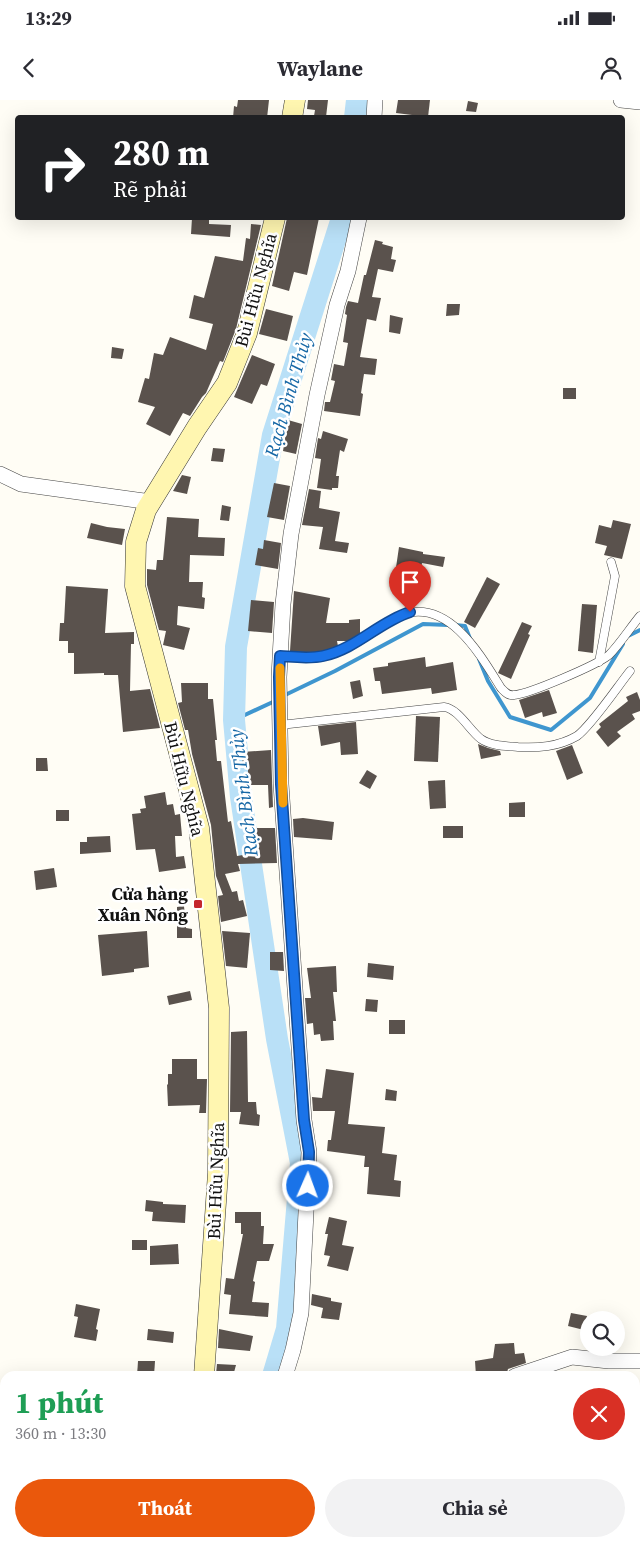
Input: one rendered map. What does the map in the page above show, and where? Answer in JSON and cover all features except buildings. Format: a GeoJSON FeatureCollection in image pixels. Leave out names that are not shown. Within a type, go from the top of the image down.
{"type":"FeatureCollection","features":[{"type":"Feature","properties":{"kind":"main road"},"geometry":{"type":"LineString","coordinates":[[292,115],[295,100]]}},
{"type":"Feature","properties":{"kind":"main road","name":"Bùi Hữu Nghĩa"},"geometry":{"type":"LineString","coordinates":[[204,1371],[218,1173],[219,1008],[198,828],[135,586],[136,542],[146,510],[197,427],[227,383],[248,333],[275,220]]}},
{"type":"Feature","properties":{"kind":"street"},"geometry":{"type":"LineString","coordinates":[[374,115],[375,100]]}},
{"type":"Feature","properties":{"kind":"street"},"geometry":{"type":"LineString","coordinates":[[622,100],[640,102]]}},
{"type":"Feature","properties":{"kind":"street"},"geometry":{"type":"LineString","coordinates":[[287,1371],[301,1313],[309,1152],[304,1120],[281,784],[279,677],[283,604],[291,534],[317,395],[337,305],[348,272],[359,220]]}},
{"type":"Feature","properties":{"kind":"street"},"geometry":{"type":"LineString","coordinates":[[0,474],[26,485],[151,502]]}},
{"type":"Feature","properties":{"kind":"street"},"geometry":{"type":"LineString","coordinates":[[530,1371],[572,1357],[640,1361]]}},
{"type":"Feature","properties":{"kind":"lane"},"geometry":{"type":"LineString","coordinates":[[599,662],[615,576],[611,562]]}},
{"type":"Feature","properties":{"kind":"lane"},"geometry":{"type":"LineString","coordinates":[[280,656],[309,658],[326,656],[354,644],[396,618],[410,612],[416,612],[444,620],[460,631],[478,652],[501,688],[513,695],[526,692],[599,662],[613,650],[640,616]]}},
{"type":"Feature","properties":{"kind":"lane"},"geometry":{"type":"LineString","coordinates":[[280,719],[444,707],[451,709],[488,743],[535,748],[559,744],[579,734],[630,671]]}},
{"type":"Feature","properties":{"kind":"waterway","name":"Rạch Bình Thủy"},"geometry":{"type":"LineString","coordinates":[[355,115],[357,100]]}},
{"type":"Feature","properties":{"kind":"waterway","name":"Rạch Bình Thủy"},"geometry":{"type":"LineString","coordinates":[[274,1371],[287,1329],[301,1163],[277,1039],[241,797],[234,720],[236,647],[273,435],[341,220]]}},
{"type":"Feature","properties":{"kind":"waterway"},"geometry":{"type":"LineString","coordinates":[[283,696],[335,671],[423,624],[448,625]]}},
{"type":"Feature","properties":{"kind":"waterway"},"geometry":{"type":"LineString","coordinates":[[455,625],[465,626],[471,641]]}},
{"type":"Feature","properties":{"kind":"waterway"},"geometry":{"type":"LineString","coordinates":[[628,636],[640,630]]}},
{"type":"Feature","properties":{"kind":"waterway"},"geometry":{"type":"LineString","coordinates":[[479,659],[488,681],[510,717],[551,730],[590,698],[623,644]]}},
{"type":"Feature","properties":{"kind":"waterway"},"geometry":{"type":"LineString","coordinates":[[234,720],[275,701]]}},
{"type":"Feature","properties":{"kind":"slow traffic"},"geometry":{"type":"LineString","coordinates":[[280,668],[281,784],[283,803]]}},
{"type":"Feature","properties":{"kind":"place","name":"Cửa hàng Xuân Nông"},"geometry":{"type":"Point","coordinates":[198,904]}},
{"type":"Feature","properties":{"kind":"route"},"geometry":{"type":"LineString","coordinates":[[308,1186],[309,1152],[304,1120],[281,784],[280,656],[309,658],[326,656],[354,644],[396,618],[410,612]]}}]}
